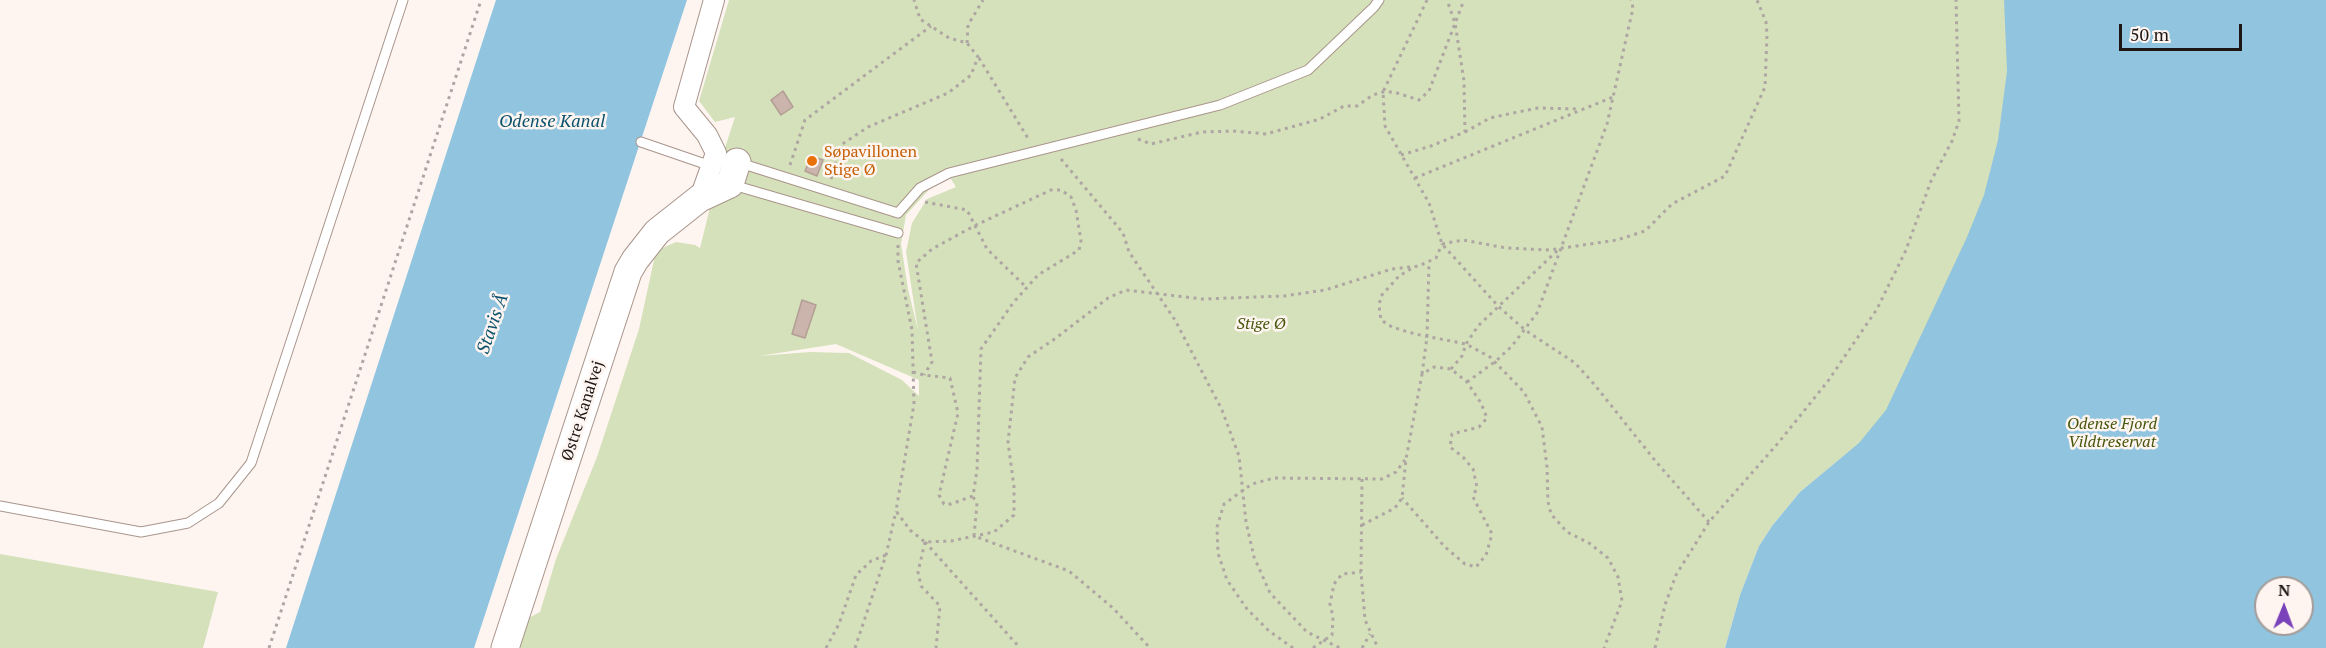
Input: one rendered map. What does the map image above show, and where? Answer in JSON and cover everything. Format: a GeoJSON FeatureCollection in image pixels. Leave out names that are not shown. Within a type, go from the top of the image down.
{"type":"FeatureCollection","features":[{"type":"Feature","properties":{"kind":"street"},"geometry":{"type":"LineString","coordinates":[[714,0],[684,107],[707,135],[724,166]]}},
{"type":"Feature","properties":{"kind":"street","name":"Østre Kanalvej"},"geometry":{"type":"LineString","coordinates":[[506,648],[628,273],[657,232],[700,198],[724,166]]}},
{"type":"Feature","properties":{"kind":"lane"},"geometry":{"type":"LineString","coordinates":[[0,506],[141,532],[188,523],[219,503],[251,464],[403,0]]}},
{"type":"Feature","properties":{"kind":"lane"},"geometry":{"type":"LineString","coordinates":[[641,142],[724,166],[786,178],[898,213],[920,188],[949,173],[1220,105],[1308,70],[1379,0]]}},
{"type":"Feature","properties":{"kind":"lane"},"geometry":{"type":"LineString","coordinates":[[724,166],[766,193],[898,233]]}},
{"type":"Feature","properties":{"kind":"path"},"geometry":{"type":"LineString","coordinates":[[269,648],[482,0]]}},
{"type":"Feature","properties":{"kind":"path"},"geometry":{"type":"LineString","coordinates":[[914,0],[920,19],[949,38],[967,43],[978,57],[1035,152]]}},
{"type":"Feature","properties":{"kind":"path"},"geometry":{"type":"LineString","coordinates":[[967,43],[968,25],[983,0]]}},
{"type":"Feature","properties":{"kind":"path"},"geometry":{"type":"LineString","coordinates":[[1427,0],[1383,92],[1385,126],[1429,203],[1442,244],[1498,306],[1525,330],[1575,363],[1709,522]]}},
{"type":"Feature","properties":{"kind":"path"},"geometry":{"type":"LineString","coordinates":[[1447,0],[1455,23],[1464,81],[1465,132]]}},
{"type":"Feature","properties":{"kind":"path"},"geometry":{"type":"LineString","coordinates":[[1110,133],[1119,137],[1134,137],[1151,144],[1203,132],[1266,134],[1320,119],[1344,106],[1358,106],[1373,95],[1383,92],[1394,92],[1419,100],[1429,91],[1464,0]]}},
{"type":"Feature","properties":{"kind":"path"},"geometry":{"type":"LineString","coordinates":[[1467,382],[1496,362],[1512,346],[1537,313],[1607,124],[1634,8],[1631,0]]}},
{"type":"Feature","properties":{"kind":"path"},"geometry":{"type":"LineString","coordinates":[[1442,244],[1463,240],[1506,248],[1550,250],[1617,240],[1645,231],[1672,204],[1725,176],[1766,87],[1766,22],[1757,0]]}},
{"type":"Feature","properties":{"kind":"path"},"geometry":{"type":"LineString","coordinates":[[1655,648],[1665,605],[1676,575],[1709,522],[1779,442],[1828,381],[1877,309],[1906,250],[1931,181],[1952,141],[1959,121],[1956,0]]}},
{"type":"Feature","properties":{"kind":"path"},"geometry":{"type":"LineString","coordinates":[[786,178],[805,120],[932,27]]}},
{"type":"Feature","properties":{"kind":"path"},"geometry":{"type":"LineString","coordinates":[[828,192],[840,145],[868,128],[948,93],[971,75],[978,57]]}},
{"type":"Feature","properties":{"kind":"path"},"geometry":{"type":"LineString","coordinates":[[1415,178],[1613,97]]}},
{"type":"Feature","properties":{"kind":"path"},"geometry":{"type":"LineString","coordinates":[[1401,155],[1465,132],[1490,118],[1538,108],[1582,110]]}},
{"type":"Feature","properties":{"kind":"path"},"geometry":{"type":"LineString","coordinates":[[1052,148],[1123,233],[1129,252],[1175,320],[1222,410],[1239,456],[1246,522],[1254,557],[1270,593],[1307,632],[1340,648]]}},
{"type":"Feature","properties":{"kind":"path"},"geometry":{"type":"LineString","coordinates":[[924,375],[932,362],[916,263],[932,249],[976,225],[1051,190],[1061,189],[1071,197],[1076,210],[1081,241],[1078,250],[1038,275],[995,327],[981,349],[977,470],[973,496],[977,503],[974,536]]}},
{"type":"Feature","properties":{"kind":"path"},"geometry":{"type":"LineString","coordinates":[[910,199],[967,210],[987,249],[1027,288]]}},
{"type":"Feature","properties":{"kind":"path"},"geometry":{"type":"LineString","coordinates":[[855,648],[886,555],[914,405],[912,330],[898,261],[898,233]]}},
{"type":"Feature","properties":{"kind":"path"},"geometry":{"type":"LineString","coordinates":[[1442,244],[1436,258],[1399,276],[1381,296],[1379,306],[1381,320],[1392,327],[1427,337],[1466,344],[1496,362],[1524,392],[1542,427],[1551,514],[1567,532],[1589,543],[1608,558],[1618,577],[1622,602],[1604,648]]}},
{"type":"Feature","properties":{"kind":"path"},"geometry":{"type":"LineString","coordinates":[[1451,369],[1462,356],[1466,344],[1478,326],[1561,247]]}},
{"type":"Feature","properties":{"kind":"path"},"geometry":{"type":"LineString","coordinates":[[1362,525],[1395,508],[1402,498],[1406,459],[1427,337],[1429,261]]}},
{"type":"Feature","properties":{"kind":"path"},"geometry":{"type":"LineString","coordinates":[[925,542],[951,542],[994,532],[1014,515],[1014,487],[1008,442],[1016,378],[1028,357],[1108,298],[1126,290],[1202,299],[1284,296],[1325,290],[1392,269],[1419,266]]}},
{"type":"Feature","properties":{"kind":"path"},"geometry":{"type":"LineString","coordinates":[[1402,498],[1445,547],[1465,564],[1476,567],[1486,555],[1492,534],[1473,497],[1477,487],[1473,469],[1450,447],[1452,434],[1479,427],[1487,418],[1467,382],[1451,369],[1434,367],[1422,374]]}},
{"type":"Feature","properties":{"kind":"path"},"geometry":{"type":"LineString","coordinates":[[913,372],[950,378],[957,404],[958,413],[939,495],[941,501],[944,504],[951,504],[973,496]]}},
{"type":"Feature","properties":{"kind":"path"},"geometry":{"type":"LineString","coordinates":[[1293,648],[1269,631],[1247,609],[1227,580],[1218,553],[1217,527],[1224,504],[1252,484],[1274,478],[1382,479],[1396,472],[1406,459]]}},
{"type":"Feature","properties":{"kind":"path"},"geometry":{"type":"LineString","coordinates":[[1362,479],[1361,572],[1365,620],[1378,648]]}},
{"type":"Feature","properties":{"kind":"path"},"geometry":{"type":"LineString","coordinates":[[896,511],[910,530],[925,542],[1020,648]]}},
{"type":"Feature","properties":{"kind":"path"},"geometry":{"type":"LineString","coordinates":[[974,536],[1069,571],[1113,608],[1150,648]]}},
{"type":"Feature","properties":{"kind":"path"},"geometry":{"type":"LineString","coordinates":[[925,542],[918,572],[921,586],[940,606],[936,648]]}},
{"type":"Feature","properties":{"kind":"path"},"geometry":{"type":"LineString","coordinates":[[826,648],[839,624],[856,575],[870,561],[886,555]]}},
{"type":"Feature","properties":{"kind":"path"},"geometry":{"type":"LineString","coordinates":[[1313,648],[1332,634],[1333,617],[1330,604],[1335,584],[1342,574],[1361,572]]}},
{"type":"Feature","properties":{"kind":"path"},"geometry":{"type":"LineString","coordinates":[[1362,648],[1371,633]]}},
{"type":"Feature","properties":{"kind":"green space","name":"Stige Ø"},"geometry":{"type":"Polygon","coordinates":[[[729,0],[2326,0],[2326,648],[1734,648],[1846,454],[1800,492],[1759,546],[1740,595],[1725,648],[514,648],[523,621],[540,612],[556,559],[597,457],[639,329],[656,251],[676,242],[700,248],[724,151],[735,117],[715,122],[699,101],[729,0]],[[947,173],[906,215],[901,244],[908,289],[918,330],[906,252],[912,223],[927,199],[956,187],[947,173]],[[836,344],[759,356],[810,352],[849,353],[902,380],[919,396],[919,380],[836,344]]]}},
{"type":"Feature","properties":{"kind":"green space"},"geometry":{"type":"Polygon","coordinates":[[[0,554],[218,592],[203,648],[0,648],[0,554]]]}},
{"type":"Feature","properties":{"kind":"water","name":"Odense Kanal"},"geometry":{"type":"Polygon","coordinates":[[[496,0],[687,0],[474,648],[286,648],[496,0]]]}},
{"type":"Feature","properties":{"kind":"water","name":"Odense Fjord Vildtreservat"},"geometry":{"type":"Polygon","coordinates":[[[2004,0],[2326,0],[2326,648],[1725,648],[1740,595],[1759,546],[1772,526],[1800,492],[1859,443],[1886,410],[1967,237],[1984,195],[1998,140],[2007,71],[2004,0]]]}},
{"type":"Feature","properties":{"kind":"building"},"geometry":{"type":"Polygon","coordinates":[[[783,91],[793,107],[781,115],[771,100],[783,91]]]}},
{"type":"Feature","properties":{"kind":"building"},"geometry":{"type":"Polygon","coordinates":[[[811,156],[823,160],[817,176],[805,171],[811,156]]]}},
{"type":"Feature","properties":{"kind":"building"},"geometry":{"type":"Polygon","coordinates":[[[802,300],[816,305],[805,338],[792,334],[802,300]]]}},
{"type":"Feature","properties":{"kind":"place","name":"Søpavillonen Stige Ø"},"geometry":{"type":"Point","coordinates":[812,161]}},
{"type":"Feature","properties":{"kind":"water label","name":"Stavis Å"},"geometry":{"type":"Point","coordinates":[493,324]}}]}
